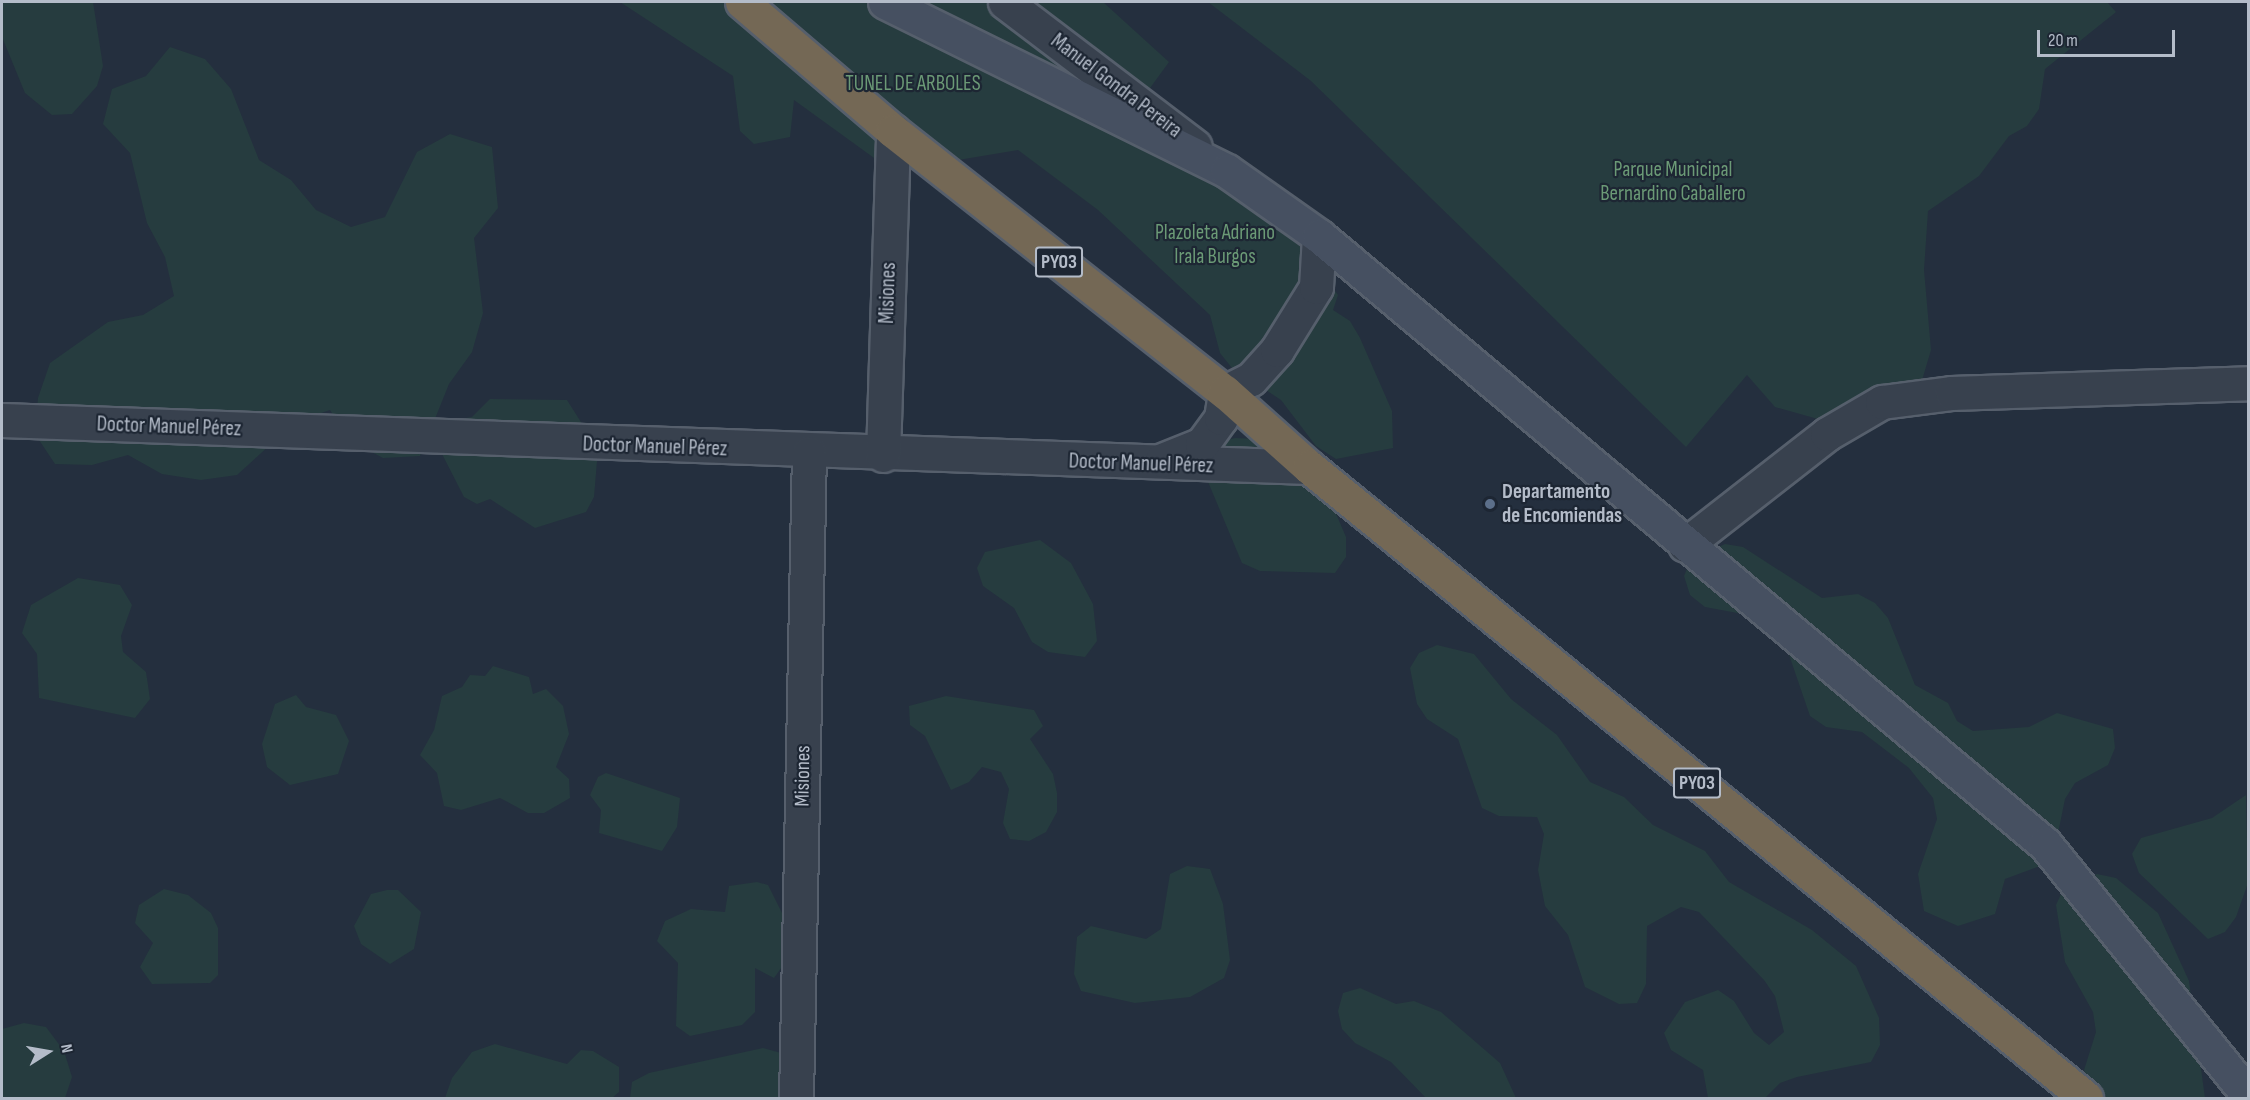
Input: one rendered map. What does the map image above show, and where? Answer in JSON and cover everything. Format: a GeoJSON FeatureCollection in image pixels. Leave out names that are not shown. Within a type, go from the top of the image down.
{"type":"FeatureCollection","features":[{"type":"Feature","properties":{"kind":"highway","name":"PY03"},"geometry":{"type":"LineString","coordinates":[[742,2],[893,131],[1225,392],[1309,467],[2086,1098]]}},
{"type":"Feature","properties":{"kind":"street"},"geometry":{"type":"LineString","coordinates":[[885,2],[1227,171],[1319,236],[1685,545],[2045,844],[2248,1095]]}},
{"type":"Feature","properties":{"kind":"street","name":"Manuel Gondra Pereira"},"geometry":{"type":"LineString","coordinates":[[1005,2],[1227,171]]}},
{"type":"Feature","properties":{"kind":"street","name":"Misiones"},"geometry":{"type":"LineString","coordinates":[[883,454],[893,131]]}},
{"type":"Feature","properties":{"kind":"street"},"geometry":{"type":"LineString","coordinates":[[1151,464],[1202,444],[1221,418],[1225,392],[1251,379],[1277,350],[1316,287],[1319,236]]}},
{"type":"Feature","properties":{"kind":"street"},"geometry":{"type":"LineString","coordinates":[[1685,545],[1827,434],[1882,402],[1952,393],[2248,383]]}},
{"type":"Feature","properties":{"kind":"street","name":"Doctor Manuel Pérez"},"geometry":{"type":"LineString","coordinates":[[2,420],[809,453],[1309,467]]}},
{"type":"Feature","properties":{"kind":"street","name":"Misiones"},"geometry":{"type":"LineString","coordinates":[[796,1098],[809,453]]}},
{"type":"Feature","properties":{"kind":"green space"},"geometry":{"type":"Polygon","coordinates":[[[2,2],[93,2],[103,66],[97,86],[72,114],[52,115],[25,93],[2,37],[2,2]]]}},
{"type":"Feature","properties":{"kind":"green space"},"geometry":{"type":"Polygon","coordinates":[[[620,2],[1103,2],[1169,62],[1118,132],[1248,173],[1338,295],[1333,310],[1350,321],[1360,338],[1392,411],[1393,448],[1336,459],[1316,446],[1281,400],[1232,368],[1220,353],[1210,315],[1098,210],[1018,150],[892,171],[794,100],[790,137],[754,144],[740,131],[733,76],[620,2]]]}},
{"type":"Feature","properties":{"kind":"green space","name":"Parque Municipal Bernardino Caballero"},"geometry":{"type":"Polygon","coordinates":[[[1208,2],[2107,2],[2116,12],[2045,69],[2039,109],[2027,126],[2009,136],[1979,176],[1928,211],[1924,270],[1931,350],[1920,387],[1832,423],[1775,407],[1747,375],[1686,447],[1311,81],[1208,2]]]}},
{"type":"Feature","properties":{"kind":"green space"},"geometry":{"type":"Polygon","coordinates":[[[170,47],[205,59],[231,89],[259,160],[291,180],[316,210],[351,227],[385,217],[417,152],[450,134],[492,147],[498,208],[474,238],[483,313],[472,352],[449,384],[420,456],[383,458],[349,440],[330,410],[295,422],[237,475],[201,480],[162,474],[128,455],[92,465],[55,464],[35,434],[38,398],[50,363],[108,322],[143,315],[174,296],[165,257],[147,223],[130,153],[103,124],[112,89],[146,76],[170,47]]]}},
{"type":"Feature","properties":{"kind":"green space"},"geometry":{"type":"Polygon","coordinates":[[[490,399],[567,400],[598,449],[594,497],[586,512],[535,528],[490,499],[477,504],[464,497],[441,452],[444,431],[453,420],[472,417],[490,399]]]}},
{"type":"Feature","properties":{"kind":"green space"},"geometry":{"type":"Polygon","coordinates":[[[1235,438],[1257,439],[1331,502],[1346,537],[1346,557],[1335,573],[1260,571],[1242,563],[1206,477],[1218,442],[1235,438]]]}},
{"type":"Feature","properties":{"kind":"green space"},"geometry":{"type":"Polygon","coordinates":[[[1040,540],[1071,563],[1093,604],[1097,641],[1085,657],[1048,652],[1032,642],[1014,608],[983,586],[977,568],[985,552],[1040,540]]]}},
{"type":"Feature","properties":{"kind":"green space"},"geometry":{"type":"Polygon","coordinates":[[[1725,544],[1743,547],[1822,598],[1858,594],[1875,603],[1888,618],[1915,685],[1948,703],[1957,721],[1973,731],[2029,727],[2057,713],[2113,729],[2115,748],[2108,765],[2075,783],[2065,799],[2054,853],[2040,866],[2005,879],[1995,914],[1958,926],[1924,911],[1918,874],[1937,819],[1933,798],[1909,768],[1862,732],[1826,727],[1810,716],[1785,643],[1759,617],[1705,607],[1690,595],[1684,576],[1691,559],[1725,544]]]}},
{"type":"Feature","properties":{"kind":"green space"},"geometry":{"type":"Polygon","coordinates":[[[78,578],[120,585],[132,605],[121,636],[123,652],[146,672],[150,699],[135,718],[39,698],[37,654],[22,633],[31,605],[78,578]]]}},
{"type":"Feature","properties":{"kind":"green space"},"geometry":{"type":"Polygon","coordinates":[[[1437,645],[1474,654],[1511,699],[1557,735],[1590,782],[1624,797],[1653,825],[1705,851],[1729,882],[1812,930],[1856,966],[1879,1018],[1880,1045],[1871,1062],[1797,1077],[1780,1083],[1765,1098],[1708,1098],[1703,1070],[1671,1050],[1664,1033],[1685,1002],[1718,990],[1734,1001],[1754,1033],[1769,1045],[1784,1032],[1775,996],[1764,980],[1699,912],[1681,907],[1647,926],[1646,984],[1637,1003],[1619,1004],[1585,987],[1568,935],[1545,906],[1538,870],[1544,834],[1537,817],[1499,816],[1482,808],[1458,739],[1427,719],[1417,704],[1410,668],[1419,653],[1437,645]]]}},
{"type":"Feature","properties":{"kind":"green space"},"geometry":{"type":"Polygon","coordinates":[[[493,666],[529,677],[533,694],[546,689],[563,706],[569,734],[556,767],[569,779],[570,798],[544,813],[528,813],[500,798],[461,810],[444,806],[437,773],[420,755],[434,730],[442,696],[462,687],[470,675],[485,676],[493,666]]]}},
{"type":"Feature","properties":{"kind":"green space"},"geometry":{"type":"Polygon","coordinates":[[[296,695],[306,707],[336,715],[349,741],[338,774],[290,785],[267,767],[262,744],[275,704],[296,695]]]}},
{"type":"Feature","properties":{"kind":"green space"},"geometry":{"type":"Polygon","coordinates":[[[946,696],[1034,710],[1043,726],[1030,739],[1053,774],[1057,793],[1057,812],[1046,832],[1029,841],[1010,839],[1003,823],[1009,789],[1001,772],[982,767],[969,782],[951,790],[925,736],[910,725],[909,706],[946,696]]]}},
{"type":"Feature","properties":{"kind":"green space"},"geometry":{"type":"Polygon","coordinates":[[[606,773],[680,798],[677,827],[662,851],[599,833],[601,810],[590,795],[598,777],[606,773]]]}},
{"type":"Feature","properties":{"kind":"green space"},"geometry":{"type":"Polygon","coordinates":[[[2246,795],[2248,883],[2236,917],[2225,932],[2208,939],[2139,873],[2132,854],[2141,838],[2212,818],[2246,795]]]}},
{"type":"Feature","properties":{"kind":"green space"},"geometry":{"type":"Polygon","coordinates":[[[1187,866],[1210,869],[1223,904],[1230,960],[1224,978],[1190,997],[1135,1003],[1081,991],[1074,974],[1077,937],[1091,926],[1146,939],[1161,929],[1170,874],[1187,866]]]}},
{"type":"Feature","properties":{"kind":"green space"},"geometry":{"type":"Polygon","coordinates":[[[2097,874],[2116,878],[2158,913],[2189,981],[2205,1098],[2091,1098],[2084,1070],[2096,1032],[2093,1012],[2065,962],[2056,905],[2062,892],[2097,874]]]}},
{"type":"Feature","properties":{"kind":"green space"},"geometry":{"type":"Polygon","coordinates":[[[757,882],[768,885],[785,919],[784,964],[774,978],[755,968],[755,1012],[742,1025],[690,1036],[676,1026],[678,963],[657,941],[665,921],[691,909],[725,912],[729,886],[757,882]]]}},
{"type":"Feature","properties":{"kind":"green space"},"geometry":{"type":"Polygon","coordinates":[[[164,889],[188,895],[211,913],[218,928],[218,975],[210,983],[152,984],[140,967],[153,943],[135,923],[139,905],[164,889]]]}},
{"type":"Feature","properties":{"kind":"green space"},"geometry":{"type":"Polygon","coordinates":[[[398,890],[421,912],[414,949],[390,964],[361,944],[354,926],[371,894],[398,890]]]}},
{"type":"Feature","properties":{"kind":"green space"},"geometry":{"type":"Polygon","coordinates":[[[1360,988],[1396,1004],[1414,1001],[1441,1012],[1500,1063],[1516,1098],[1426,1098],[1391,1062],[1355,1043],[1342,1029],[1338,1011],[1343,993],[1360,988]]]}},
{"type":"Feature","properties":{"kind":"green space"},"geometry":{"type":"Polygon","coordinates":[[[24,1023],[46,1027],[64,1051],[72,1077],[65,1098],[2,1098],[2,1029],[24,1023]]]}},
{"type":"Feature","properties":{"kind":"green space"},"geometry":{"type":"Polygon","coordinates":[[[495,1044],[567,1064],[581,1050],[593,1051],[619,1067],[619,1092],[612,1098],[445,1098],[452,1078],[472,1052],[495,1044]]]}},
{"type":"Feature","properties":{"kind":"green space"},"geometry":{"type":"Polygon","coordinates":[[[763,1048],[781,1053],[797,1098],[630,1098],[632,1082],[649,1073],[763,1048]]]}},
{"type":"Feature","properties":{"kind":"place","name":"Departamento de Encomiendas"},"geometry":{"type":"Point","coordinates":[1490,504]}},
{"type":"Feature","properties":{"kind":"park label","name":"TUNEL DE ARBOLES"},"geometry":{"type":"Point","coordinates":[913,84]}},
{"type":"Feature","properties":{"kind":"park label","name":"Plazoleta Adriano Irala Burgos"},"geometry":{"type":"Point","coordinates":[1215,245]}}]}
